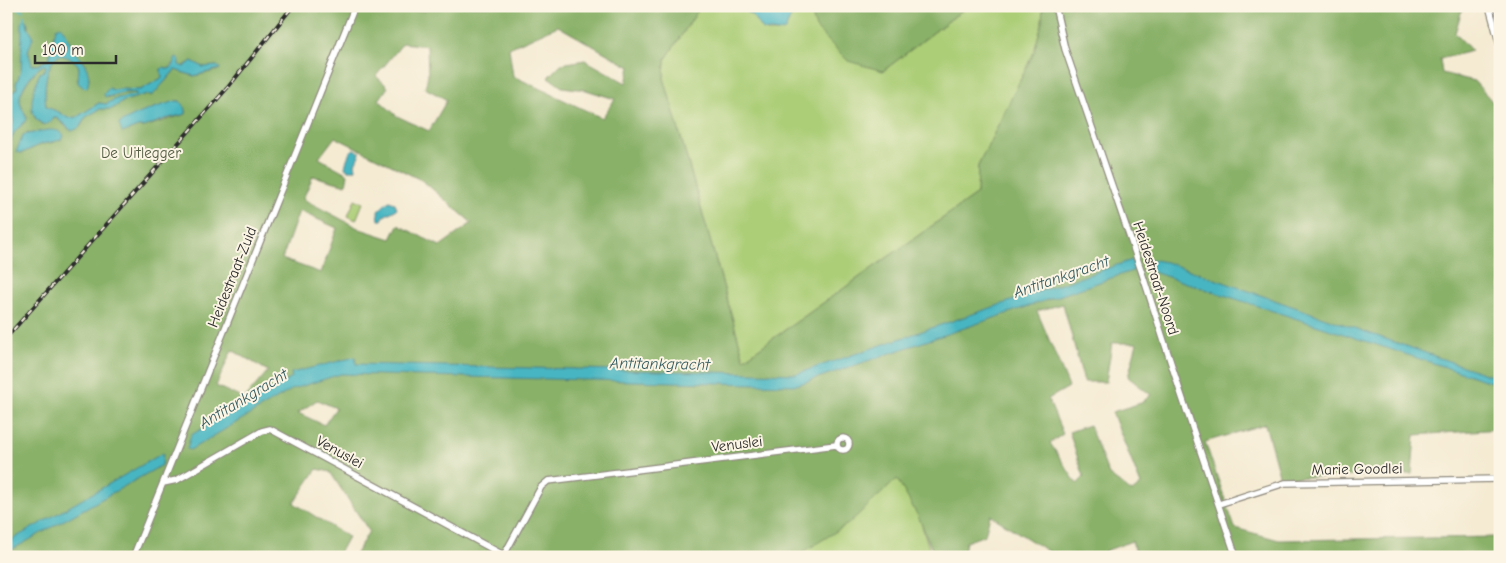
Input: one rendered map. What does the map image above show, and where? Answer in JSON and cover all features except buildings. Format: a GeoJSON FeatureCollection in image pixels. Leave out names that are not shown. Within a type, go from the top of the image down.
{"type":"FeatureCollection","features":[{"type":"Feature","properties":{"kind":"street","name":"Heidestraat-Zuid"},"geometry":{"type":"LineString","coordinates":[[133,557],[355,6]]}},
{"type":"Feature","properties":{"kind":"street","name":"Heidestraat-Noord"},"geometry":{"type":"LineString","coordinates":[[1055,6],[1065,49],[1141,270],[1236,557]]}},
{"type":"Feature","properties":{"kind":"street"},"geometry":{"type":"LineString","coordinates":[[1489,6],[1500,46]]}},
{"type":"Feature","properties":{"kind":"street","name":"Venuslei"},"geometry":{"type":"LineString","coordinates":[[163,483],[177,480],[262,431],[270,429],[505,556],[541,487],[548,481],[836,444]]}},
{"type":"Feature","properties":{"kind":"street","name":"Marie Goodlei"},"geometry":{"type":"LineString","coordinates":[[1219,504],[1285,483],[1500,479]]}},
{"type":"Feature","properties":{"kind":"green space","name":"De Uitlegger"},"geometry":{"type":"Polygon","coordinates":[[[6,6],[394,6],[398,9],[426,11],[431,6],[701,6],[665,60],[664,78],[744,359],[977,194],[978,166],[1034,52],[1042,23],[1043,6],[1463,6],[1455,33],[1472,51],[1440,59],[1442,73],[1474,81],[1500,110],[1500,429],[1415,435],[1412,474],[1280,478],[1265,424],[1205,442],[1235,528],[1279,540],[1500,537],[1500,557],[1137,557],[1132,541],[1105,551],[1105,557],[1057,557],[990,515],[985,535],[966,542],[963,557],[935,557],[919,518],[897,479],[848,524],[795,557],[354,557],[369,531],[330,472],[317,469],[294,503],[348,537],[337,557],[6,557],[6,153],[14,133],[25,122],[27,117],[20,101],[23,90],[33,74],[45,65],[46,68],[38,77],[32,111],[35,118],[42,125],[56,118],[70,130],[81,126],[86,117],[100,109],[112,109],[124,101],[144,95],[153,95],[175,70],[194,76],[219,70],[217,66],[203,67],[192,61],[182,67],[175,62],[169,69],[164,67],[161,69],[162,78],[140,90],[113,90],[109,88],[108,98],[125,93],[136,93],[136,95],[118,98],[105,104],[99,103],[77,117],[67,118],[59,112],[46,107],[46,78],[48,71],[54,59],[60,55],[71,58],[78,65],[80,72],[77,80],[87,88],[89,78],[85,63],[73,45],[54,33],[49,59],[38,65],[32,65],[29,50],[32,35],[28,28],[28,23],[21,71],[16,84],[17,88],[11,95],[6,97],[6,6]],[[558,26],[509,48],[513,76],[602,118],[615,99],[586,90],[562,87],[548,77],[561,64],[585,60],[626,83],[630,67],[558,26]],[[403,43],[376,76],[388,87],[379,100],[397,116],[429,131],[447,100],[425,88],[428,75],[427,46],[403,43]],[[176,101],[148,110],[119,124],[126,131],[186,114],[186,110],[180,101],[176,101]],[[28,133],[23,135],[17,152],[22,153],[42,144],[55,142],[28,133]],[[335,137],[319,158],[348,174],[346,185],[313,176],[303,199],[360,229],[391,239],[398,225],[440,246],[472,223],[423,181],[335,137]],[[299,211],[282,259],[321,273],[337,228],[299,211]],[[1063,304],[1037,311],[1069,387],[1048,399],[1063,434],[1050,443],[1077,484],[1084,477],[1069,432],[1089,425],[1109,475],[1132,492],[1141,485],[1112,412],[1141,403],[1151,395],[1128,377],[1137,343],[1112,343],[1106,382],[1084,382],[1063,304]],[[232,350],[216,386],[244,399],[268,371],[232,350]],[[317,400],[298,413],[324,425],[336,408],[317,400]]]}},
{"type":"Feature","properties":{"kind":"green space"},"geometry":{"type":"Polygon","coordinates":[[[701,6],[743,6],[768,32],[778,32],[790,17],[794,6],[824,6],[812,15],[883,71],[968,6],[1043,6],[1042,23],[1034,52],[978,166],[977,194],[744,359],[664,78],[665,60],[701,6]]]}},
{"type":"Feature","properties":{"kind":"green space"},"geometry":{"type":"Polygon","coordinates":[[[824,6],[968,6],[883,71],[848,61],[816,28],[812,15],[824,6]]]}},
{"type":"Feature","properties":{"kind":"green space"},"geometry":{"type":"Polygon","coordinates":[[[355,199],[363,203],[356,220],[348,216],[355,199]]]}},
{"type":"Feature","properties":{"kind":"green space"},"geometry":{"type":"Polygon","coordinates":[[[901,461],[932,557],[782,557],[901,461]]]}},
{"type":"Feature","properties":{"kind":"water"},"geometry":{"type":"Polygon","coordinates":[[[743,6],[794,6],[795,8],[785,30],[778,32],[763,30],[752,14],[748,13],[743,6]]]}},
{"type":"Feature","properties":{"kind":"water"},"geometry":{"type":"Polygon","coordinates":[[[24,19],[27,21],[33,38],[28,51],[32,65],[38,65],[49,59],[56,28],[60,26],[86,67],[89,77],[87,88],[78,83],[79,67],[73,60],[60,55],[55,59],[48,71],[45,86],[46,107],[68,118],[77,117],[99,103],[106,104],[118,98],[136,95],[136,93],[120,93],[105,97],[104,94],[109,88],[113,90],[140,90],[162,78],[161,69],[164,67],[172,68],[177,57],[179,65],[184,67],[192,61],[203,67],[217,66],[220,69],[194,76],[175,70],[153,95],[144,95],[124,101],[112,109],[100,109],[86,117],[79,128],[72,131],[57,118],[43,124],[36,119],[33,113],[33,92],[40,73],[46,67],[45,65],[32,74],[22,91],[20,103],[27,119],[14,133],[6,153],[7,133],[13,123],[12,118],[6,111],[6,97],[17,88],[16,84],[21,71],[22,21],[24,19]]]}},
{"type":"Feature","properties":{"kind":"water"},"geometry":{"type":"Polygon","coordinates":[[[180,101],[186,110],[186,114],[122,133],[119,124],[140,113],[180,101]]]}},
{"type":"Feature","properties":{"kind":"water"},"geometry":{"type":"Polygon","coordinates":[[[48,130],[59,131],[64,135],[61,140],[42,144],[22,153],[16,152],[23,135],[48,130]]]}},
{"type":"Feature","properties":{"kind":"water"},"geometry":{"type":"Polygon","coordinates":[[[354,149],[360,153],[355,164],[356,168],[355,170],[348,170],[345,168],[347,160],[350,152],[354,149]]]}},
{"type":"Feature","properties":{"kind":"water"},"geometry":{"type":"Polygon","coordinates":[[[389,201],[395,203],[397,209],[384,216],[382,220],[379,220],[378,211],[389,201]]]}},
{"type":"Feature","properties":{"kind":"water","name":"Antitankgracht"},"geometry":{"type":"Polygon","coordinates":[[[1143,258],[1166,262],[1500,379],[1500,385],[1159,274],[1149,270],[1143,258]]]}},
{"type":"Feature","properties":{"kind":"water","name":"Antitankgracht"},"geometry":{"type":"Polygon","coordinates":[[[1132,260],[1135,270],[797,385],[341,374],[293,389],[190,450],[187,449],[191,435],[292,378],[291,373],[355,357],[356,364],[796,374],[1132,260]]]}},
{"type":"Feature","properties":{"kind":"water"},"geometry":{"type":"Polygon","coordinates":[[[163,453],[162,465],[6,553],[6,543],[163,453]]]}},
{"type":"Feature","properties":{"kind":"waterway"},"geometry":{"type":"LineString","coordinates":[[14,6],[23,11]]}},
{"type":"Feature","properties":{"kind":"railway"},"geometry":{"type":"LineString","coordinates":[[6,338],[229,86],[293,6]]}},
{"type":"Feature","properties":{"kind":"railway"},"geometry":{"type":"LineString","coordinates":[[1495,6],[1500,24]]}}]}
